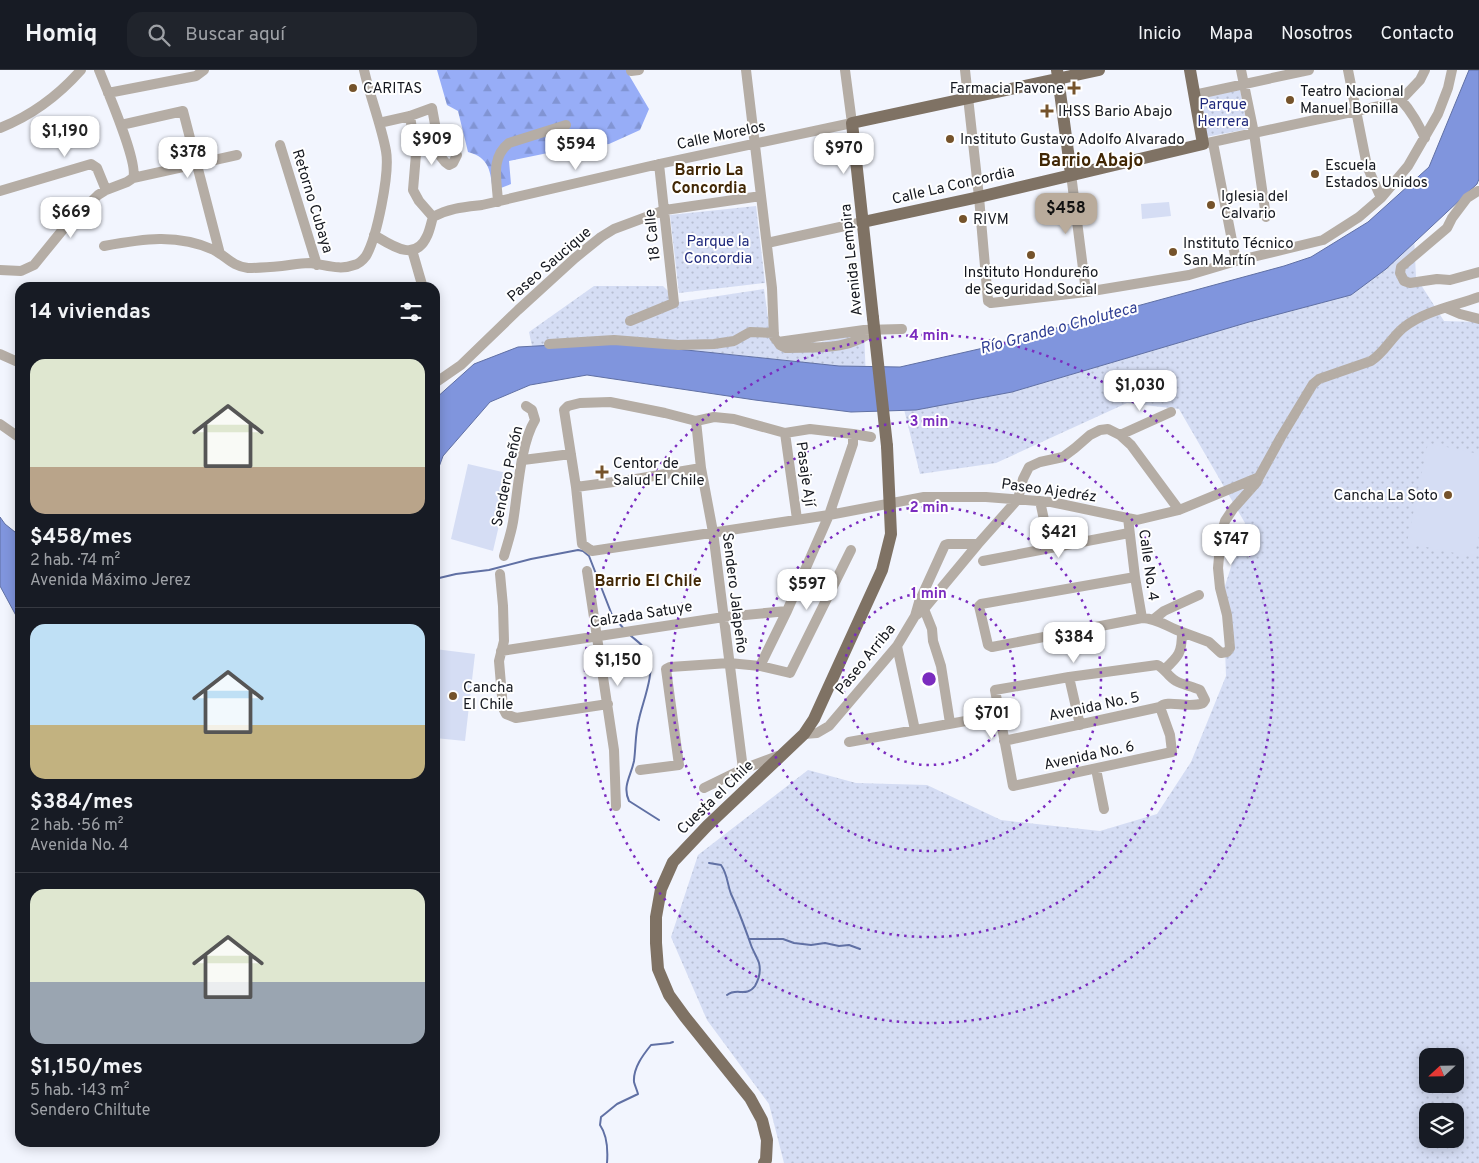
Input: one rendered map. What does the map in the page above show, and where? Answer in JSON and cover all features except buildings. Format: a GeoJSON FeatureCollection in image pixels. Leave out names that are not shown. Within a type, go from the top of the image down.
{"type":"FeatureCollection","features":[{"type":"Feature","properties":{"kind":"main road","name":"Calle Morelos"},"geometry":{"type":"LineString","coordinates":[[852,123],[968,98],[1058,75],[1099,70]]}},
{"type":"Feature","properties":{"kind":"main road"},"geometry":{"type":"LineString","coordinates":[[1190,70],[1194,95],[1208,144]]}},
{"type":"Feature","properties":{"kind":"main road"},"geometry":{"type":"LineString","coordinates":[[1058,75],[1071,174]]}},
{"type":"Feature","properties":{"kind":"main road","name":"Avenida Lempira"},"geometry":{"type":"LineString","coordinates":[[852,123],[887,446]]}},
{"type":"Feature","properties":{"kind":"main road","name":"Calle La Concordia"},"geometry":{"type":"LineString","coordinates":[[863,222],[1208,144]]}},
{"type":"Feature","properties":{"kind":"main road","name":"Cuesta el Chile"},"geometry":{"type":"LineString","coordinates":[[764,1163],[766,1160],[767,1140],[762,1120],[750,1098],[669,995],[658,969],[656,917],[661,890],[674,862],[707,826],[804,734],[814,720],[882,570],[892,534],[887,446]]}},
{"type":"Feature","properties":{"kind":"street"},"geometry":{"type":"LineString","coordinates":[[0,128],[26,116],[45,104],[65,88],[82,70]]}},
{"type":"Feature","properties":{"kind":"street"},"geometry":{"type":"LineString","coordinates":[[99,70],[121,125],[134,169],[133,178]]}},
{"type":"Feature","properties":{"kind":"street"},"geometry":{"type":"LineString","coordinates":[[108,93],[196,76],[204,70]]}},
{"type":"Feature","properties":{"kind":"street"},"geometry":{"type":"LineString","coordinates":[[104,246],[158,238],[191,243],[215,251],[240,267],[248,268],[310,263],[332,268],[352,266],[359,263],[365,258],[374,235],[380,212],[387,162],[379,123],[364,70]]}},
{"type":"Feature","properties":{"kind":"street"},"geometry":{"type":"LineString","coordinates":[[746,70],[767,243],[776,337]]}},
{"type":"Feature","properties":{"kind":"street","name":"Avenida Lempira"},"geometry":{"type":"LineString","coordinates":[[845,70],[852,123]]}},
{"type":"Feature","properties":{"kind":"street"},"geometry":{"type":"LineString","coordinates":[[965,70],[988,301],[992,303],[1086,292],[1188,275],[1236,261],[1319,242],[1359,217],[1381,198],[1408,166],[1438,114],[1448,88],[1452,70]]}},
{"type":"Feature","properties":{"kind":"street"},"geometry":{"type":"LineString","coordinates":[[1241,70],[1254,134],[1266,217]]}},
{"type":"Feature","properties":{"kind":"street"},"geometry":{"type":"LineString","coordinates":[[1194,95],[1309,70]]}},
{"type":"Feature","properties":{"kind":"street"},"geometry":{"type":"LineString","coordinates":[[1348,70],[1367,166],[1381,198]]}},
{"type":"Feature","properties":{"kind":"street"},"geometry":{"type":"LineString","coordinates":[[1425,70],[1420,80],[1402,100],[1425,138]]}},
{"type":"Feature","properties":{"kind":"street","name":"Calle La Concordia"},"geometry":{"type":"LineString","coordinates":[[1208,144],[1402,100]]}},
{"type":"Feature","properties":{"kind":"street"},"geometry":{"type":"LineString","coordinates":[[379,123],[410,116],[432,108],[441,156],[449,165],[453,163],[457,155]]}},
{"type":"Feature","properties":{"kind":"street"},"geometry":{"type":"LineString","coordinates":[[121,125],[182,111],[220,254]]}},
{"type":"Feature","properties":{"kind":"street"},"geometry":{"type":"LineString","coordinates":[[374,235],[392,246],[406,251],[420,246],[427,237],[433,217],[419,201],[413,190],[416,154],[410,116]]}},
{"type":"Feature","properties":{"kind":"street","name":"Calle Morelos"},"geometry":{"type":"LineString","coordinates":[[433,217],[455,208],[498,202],[659,164],[852,123]]}},
{"type":"Feature","properties":{"kind":"street"},"geometry":{"type":"LineString","coordinates":[[498,202],[496,173],[497,159],[501,149],[509,143],[566,125]]}},
{"type":"Feature","properties":{"kind":"street"},"geometry":{"type":"LineString","coordinates":[[1208,144],[1236,261]]}},
{"type":"Feature","properties":{"kind":"street","name":"Retorno Cubaya"},"geometry":{"type":"LineString","coordinates":[[280,145],[317,265]]}},
{"type":"Feature","properties":{"kind":"street"},"geometry":{"type":"LineString","coordinates":[[0,270],[20,270],[34,265],[65,227],[106,190],[133,178],[237,155]]}},
{"type":"Feature","properties":{"kind":"street"},"geometry":{"type":"LineString","coordinates":[[0,191],[91,164],[97,168],[106,190]]}},
{"type":"Feature","properties":{"kind":"street","name":"18 Calle"},"geometry":{"type":"LineString","coordinates":[[630,321],[674,303],[659,164]]}},
{"type":"Feature","properties":{"kind":"street"},"geometry":{"type":"LineString","coordinates":[[1071,174],[1086,292]]}},
{"type":"Feature","properties":{"kind":"street"},"geometry":{"type":"LineString","coordinates":[[1478,191],[1467,198],[1447,228],[1401,267],[1400,273],[1404,280],[1410,283],[1437,279],[1450,280],[1479,272]]}},
{"type":"Feature","properties":{"kind":"street","name":"Paseo Saucique"},"geometry":{"type":"LineString","coordinates":[[440,379],[460,365],[575,258],[614,229],[664,210],[761,196]]}},
{"type":"Feature","properties":{"kind":"street","name":"Calle La Concordia"},"geometry":{"type":"LineString","coordinates":[[767,243],[863,222]]}},
{"type":"Feature","properties":{"kind":"street"},"geometry":{"type":"LineString","coordinates":[[412,250],[421,282]]}},
{"type":"Feature","properties":{"kind":"street"},"geometry":{"type":"LineString","coordinates":[[1259,477],[1281,436],[1313,384],[1376,358],[1396,334],[1420,316],[1479,297]]}},
{"type":"Feature","properties":{"kind":"street"},"geometry":{"type":"LineString","coordinates":[[1446,308],[1479,319]]}},
{"type":"Feature","properties":{"kind":"street"},"geometry":{"type":"LineString","coordinates":[[549,344],[614,340],[714,344],[734,341],[750,332],[776,337],[873,324],[902,329]]}},
{"type":"Feature","properties":{"kind":"street"},"geometry":{"type":"LineString","coordinates":[[0,354],[15,360]]}},
{"type":"Feature","properties":{"kind":"street"},"geometry":{"type":"LineString","coordinates":[[701,468],[576,487],[564,410],[568,406],[580,403],[610,402],[696,421],[714,417],[734,419],[785,433],[810,429],[871,438]]}},
{"type":"Feature","properties":{"kind":"street","name":"Sendero Peñón"},"geometry":{"type":"LineString","coordinates":[[504,556],[513,524],[528,433],[535,420],[532,410],[526,406]]}},
{"type":"Feature","properties":{"kind":"street"},"geometry":{"type":"LineString","coordinates":[[1120,435],[1171,412]]}},
{"type":"Feature","properties":{"kind":"street","name":"Sendero Jalapeño"},"geometry":{"type":"LineString","coordinates":[[696,421],[701,468],[713,532],[743,770]]}},
{"type":"Feature","properties":{"kind":"street"},"geometry":{"type":"LineString","coordinates":[[0,424],[15,434]]}},
{"type":"Feature","properties":{"kind":"street"},"geometry":{"type":"LineString","coordinates":[[1018,499],[1023,478],[1029,467],[1040,462],[1063,457],[1090,435],[1100,430],[1108,429],[1120,435],[1131,445],[1179,510]]}},
{"type":"Feature","properties":{"kind":"street","name":"Pasaje Ají"},"geometry":{"type":"LineString","coordinates":[[785,433],[797,519]]}},
{"type":"Feature","properties":{"kind":"street"},"geometry":{"type":"LineString","coordinates":[[760,666],[787,611],[829,515],[853,444],[853,434]]}},
{"type":"Feature","properties":{"kind":"street"},"geometry":{"type":"LineString","coordinates":[[523,460],[571,454]]}},
{"type":"Feature","properties":{"kind":"street","name":"Paseo Ajedréz"},"geometry":{"type":"LineString","coordinates":[[576,487],[582,544],[592,551],[829,515],[924,496],[986,497],[1051,502],[1137,520],[1179,510],[1259,477]]}},
{"type":"Feature","properties":{"kind":"street","name":"Calle No. 4"},"geometry":{"type":"LineString","coordinates":[[1128,518],[1134,577],[1142,618],[1154,619],[1164,625],[1209,642],[1221,653],[1226,652],[1230,648],[1229,631],[1218,568],[1221,535],[1225,521],[1233,509],[1258,482],[1259,477]]}},
{"type":"Feature","properties":{"kind":"street","name":"Paseo Arriba"},"geometry":{"type":"LineString","coordinates":[[804,734],[817,733],[829,726],[897,646],[915,616],[924,609],[1018,499]]}},
{"type":"Feature","properties":{"kind":"street"},"geometry":{"type":"LineString","coordinates":[[1040,501],[1050,548]]}},
{"type":"Feature","properties":{"kind":"street"},"geometry":{"type":"LineString","coordinates":[[984,561],[1129,533]]}},
{"type":"Feature","properties":{"kind":"street"},"geometry":{"type":"LineString","coordinates":[[915,616],[919,602],[945,545],[978,544]]}},
{"type":"Feature","properties":{"kind":"street"},"geometry":{"type":"LineString","coordinates":[[640,770],[679,764],[666,669],[670,667],[729,663],[760,666],[790,673],[852,550]]}},
{"type":"Feature","properties":{"kind":"street"},"geometry":{"type":"LineString","coordinates":[[587,571],[614,750],[616,806]]}},
{"type":"Feature","properties":{"kind":"street"},"geometry":{"type":"LineString","coordinates":[[500,574],[504,641],[499,662],[503,708],[506,714],[516,718],[608,704]]}},
{"type":"Feature","properties":{"kind":"street"},"geometry":{"type":"LineString","coordinates":[[1134,577],[981,604],[979,606],[988,645],[992,647],[1142,618]]}},
{"type":"Feature","properties":{"kind":"street"},"geometry":{"type":"LineString","coordinates":[[1154,619],[1164,611],[1199,595]]}},
{"type":"Feature","properties":{"kind":"street"},"geometry":{"type":"LineString","coordinates":[[924,609],[932,629],[933,641],[941,666],[950,723]]}},
{"type":"Feature","properties":{"kind":"street","name":"Calzada Satuye"},"geometry":{"type":"LineString","coordinates":[[501,651],[724,617],[787,611]]}},
{"type":"Feature","properties":{"kind":"street"},"geometry":{"type":"LineString","coordinates":[[1004,741],[995,690],[1069,677],[1161,667],[1180,653],[1182,648],[1182,632]]}},
{"type":"Feature","properties":{"kind":"street"},"geometry":{"type":"LineString","coordinates":[[897,646],[915,730]]}},
{"type":"Feature","properties":{"kind":"street"},"geometry":{"type":"LineString","coordinates":[[1160,707],[1162,704],[1167,703],[1198,705],[1205,700],[1200,690],[1177,682],[1168,676],[1161,667]]}},
{"type":"Feature","properties":{"kind":"street"},"geometry":{"type":"LineString","coordinates":[[1069,677],[1080,725]]}},
{"type":"Feature","properties":{"kind":"street","name":"Avenida No. 5"},"geometry":{"type":"LineString","coordinates":[[1004,741],[1160,707]]}},
{"type":"Feature","properties":{"kind":"street","name":"Avenida No. 6"},"geometry":{"type":"LineString","coordinates":[[1004,741],[1013,786],[1171,753],[1173,751],[1170,735],[1160,707]]}},
{"type":"Feature","properties":{"kind":"street"},"geometry":{"type":"LineString","coordinates":[[849,742],[999,714]]}},
{"type":"Feature","properties":{"kind":"street"},"geometry":{"type":"LineString","coordinates":[[704,788],[782,755]]}},
{"type":"Feature","properties":{"kind":"street"},"geometry":{"type":"LineString","coordinates":[[1096,769],[1104,809]]}},
{"type":"Feature","properties":{"kind":"green space"},"geometry":{"type":"Polygon","coordinates":[[[437,70],[626,70],[649,109],[640,130],[609,144],[572,148],[509,161],[511,184],[493,191],[488,166],[481,158],[468,152],[458,111],[447,105],[437,70]]]}},
{"type":"Feature","properties":{"kind":"green space","name":"Parque Herrera"},"geometry":{"type":"Polygon","coordinates":[[[1240,90],[1248,129],[1206,137],[1198,97],[1240,90]]]}},
{"type":"Feature","properties":{"kind":"green space"},"geometry":{"type":"Polygon","coordinates":[[[1169,202],[1171,216],[1142,219],[1141,204],[1169,202]]]}},
{"type":"Feature","properties":{"kind":"green space","name":"Parque la Concordia"},"geometry":{"type":"Polygon","coordinates":[[[756,206],[765,283],[679,293],[670,215],[756,206]]]}},
{"type":"Feature","properties":{"kind":"green space"},"geometry":{"type":"Polygon","coordinates":[[[1413,214],[1416,277],[1444,321],[1476,322],[1479,324],[1479,1163],[784,1163],[769,1104],[707,1020],[671,937],[698,855],[808,770],[856,783],[927,785],[1001,820],[1100,831],[1157,814],[1191,762],[1226,676],[1223,592],[1245,523],[1179,409],[1127,403],[996,463],[920,474],[901,397],[1162,323],[1413,214]]]}},
{"type":"Feature","properties":{"kind":"green space"},"geometry":{"type":"Polygon","coordinates":[[[594,286],[663,286],[679,302],[764,289],[770,332],[782,339],[803,337],[817,343],[864,332],[866,379],[663,354],[532,346],[529,332],[594,286]]]}},
{"type":"Feature","properties":{"kind":"green space","name":"Cancha La Soto"},"geometry":{"type":"Polygon","coordinates":[[[1428,443],[1479,454],[1479,536],[1474,557],[1407,543],[1428,443]]]}},
{"type":"Feature","properties":{"kind":"green space"},"geometry":{"type":"Polygon","coordinates":[[[468,464],[511,474],[493,551],[451,539],[468,464]]]}},
{"type":"Feature","properties":{"kind":"green space","name":"Cancha El Chile"},"geometry":{"type":"Polygon","coordinates":[[[440,650],[475,654],[465,741],[440,738],[440,650]]]}},
{"type":"Feature","properties":{"kind":"shaded area"},"geometry":{"type":"Polygon","coordinates":[[[1469,70],[1479,70],[1479,179],[1477,184],[1386,269],[1351,295],[1249,322],[1012,392],[916,410],[851,412],[587,375],[530,385],[490,402],[443,456],[440,464],[440,395],[474,364],[518,347],[610,342],[839,366],[900,367],[979,349],[1311,257],[1368,222],[1429,167],[1469,70]]]}},
{"type":"Feature","properties":{"kind":"shaded area"},"geometry":{"type":"Polygon","coordinates":[[[0,517],[15,532],[15,614],[0,586],[0,517]]]}},
{"type":"Feature","properties":{"kind":"waterway"},"geometry":{"type":"LineString","coordinates":[[440,578],[489,570],[531,559],[578,550],[583,551],[589,556],[612,615],[624,629]]}},
{"type":"Feature","properties":{"kind":"waterway"},"geometry":{"type":"LineString","coordinates":[[631,636],[641,644],[649,655],[651,670],[638,724],[634,761],[626,791],[629,801],[659,820]]}},
{"type":"Feature","properties":{"kind":"waterway"},"geometry":{"type":"LineString","coordinates":[[709,863],[721,865],[723,869],[760,966],[759,978],[752,990],[734,992],[727,995]]}},
{"type":"Feature","properties":{"kind":"waterway"},"geometry":{"type":"LineString","coordinates":[[750,939],[783,939],[794,943],[849,945],[860,949]]}},
{"type":"Feature","properties":{"kind":"waterway"},"geometry":{"type":"LineString","coordinates":[[607,1163],[606,1143],[600,1125],[601,1117],[617,1104],[638,1094],[634,1082],[635,1072],[642,1057],[651,1045],[673,1042]]}},
{"type":"Feature","properties":{"kind":"place","name":"CARITAS"},"geometry":{"type":"Point","coordinates":[353,88]}},
{"type":"Feature","properties":{"kind":"place","name":"Farmacia Pavone"},"geometry":{"type":"Point","coordinates":[1074,88]}},
{"type":"Feature","properties":{"kind":"place","name":"Teatro Nacional Manuel Bonilla"},"geometry":{"type":"Point","coordinates":[1290,100]}},
{"type":"Feature","properties":{"kind":"place","name":"IHSS Bario Abajo"},"geometry":{"type":"Point","coordinates":[1047,111]}},
{"type":"Feature","properties":{"kind":"place","name":"Instituto Gustavo Adolfo Alvarado"},"geometry":{"type":"Point","coordinates":[950,139]}},
{"type":"Feature","properties":{"kind":"place","name":"Escuela Estados Unidos"},"geometry":{"type":"Point","coordinates":[1315,174]}},
{"type":"Feature","properties":{"kind":"place","name":"Iglesia del Calvario"},"geometry":{"type":"Point","coordinates":[1211,205]}},
{"type":"Feature","properties":{"kind":"place","name":"RIVM"},"geometry":{"type":"Point","coordinates":[963,219]}},
{"type":"Feature","properties":{"kind":"place","name":"Instituto Técnico San Martín"},"geometry":{"type":"Point","coordinates":[1173,252]}},
{"type":"Feature","properties":{"kind":"place","name":"Instituto Hondureño de Seguridad Social"},"geometry":{"type":"Point","coordinates":[1031,255]}},
{"type":"Feature","properties":{"kind":"place","name":"Centor de Salud El Chile"},"geometry":{"type":"Point","coordinates":[602,472]}},
{"type":"Feature","properties":{"kind":"place","name":"Cancha La Soto"},"geometry":{"type":"Point","coordinates":[1448,495]}},
{"type":"Feature","properties":{"kind":"place","name":"Cancha El Chile"},"geometry":{"type":"Point","coordinates":[453,696]}},
{"type":"Feature","properties":{"kind":"district","name":"Barrio Abajo"},"geometry":{"type":"Point","coordinates":[1091,160]}},
{"type":"Feature","properties":{"kind":"district","name":"Barrio La Concordia"},"geometry":{"type":"Point","coordinates":[709,178]}},
{"type":"Feature","properties":{"kind":"district","name":"Barrio El Chile"},"geometry":{"type":"Point","coordinates":[648,580]}},
{"type":"Feature","properties":{"kind":"water label","name":"Río Grande o Choluteca"},"geometry":{"type":"Point","coordinates":[1058,327]}}]}
